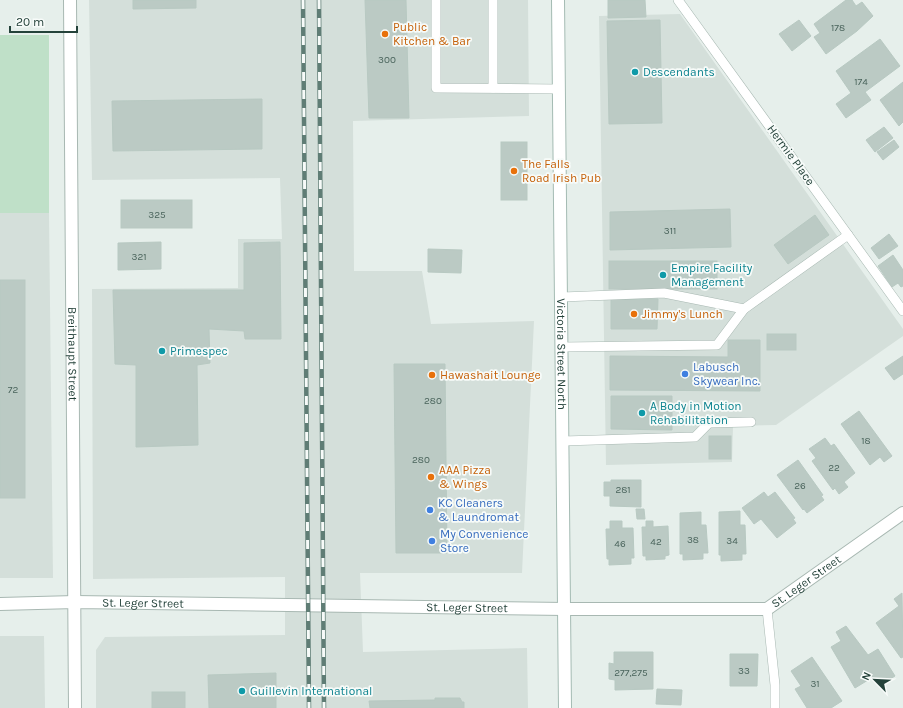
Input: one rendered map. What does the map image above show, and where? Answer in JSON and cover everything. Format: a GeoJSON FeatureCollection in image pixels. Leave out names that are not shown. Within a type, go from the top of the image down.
{"type":"FeatureCollection","features":[{"type":"Feature","properties":{"kind":"street","name":"Breithaupt Street"},"geometry":{"type":"LineString","coordinates":[[70,0],[75,708]]}},
{"type":"Feature","properties":{"kind":"street","name":"Victoria Street North"},"geometry":{"type":"LineString","coordinates":[[558,0],[565,708]]}},
{"type":"Feature","properties":{"kind":"street","name":"St. Leger Street"},"geometry":{"type":"LineString","coordinates":[[0,604],[75,602],[565,609],[767,609],[903,513]]}},
{"type":"Feature","properties":{"kind":"lane"},"geometry":{"type":"LineString","coordinates":[[436,0],[436,88],[559,90]]}},
{"type":"Feature","properties":{"kind":"lane"},"geometry":{"type":"LineString","coordinates":[[493,0],[493,88]]}},
{"type":"Feature","properties":{"kind":"lane","name":"Hermie Place"},"geometry":{"type":"LineString","coordinates":[[678,0],[903,311]]}},
{"type":"Feature","properties":{"kind":"lane"},"geometry":{"type":"LineString","coordinates":[[562,347],[717,345],[744,309],[848,235]]}},
{"type":"Feature","properties":{"kind":"lane"},"geometry":{"type":"LineString","coordinates":[[562,297],[664,293],[744,309]]}},
{"type":"Feature","properties":{"kind":"lane"},"geometry":{"type":"LineString","coordinates":[[563,441],[695,438],[709,423],[751,422]]}},
{"type":"Feature","properties":{"kind":"lane"},"geometry":{"type":"LineString","coordinates":[[767,609],[775,685],[775,708]]}},
{"type":"Feature","properties":{"kind":"shaded area"},"geometry":{"type":"Polygon","coordinates":[[[89,0],[528,0],[529,116],[353,121],[354,271],[422,271],[431,324],[534,321],[522,573],[360,573],[363,652],[527,648],[528,708],[96,708],[96,650],[105,637],[285,635],[285,577],[93,579],[92,289],[238,288],[238,239],[282,239],[280,178],[92,180],[89,0]]]}},
{"type":"Feature","properties":{"kind":"shaded area"},"geometry":{"type":"Polygon","coordinates":[[[680,14],[903,329],[903,336],[776,425],[733,426],[732,462],[606,465],[599,16],[680,14]]]}},
{"type":"Feature","properties":{"kind":"shaded area"},"geometry":{"type":"Polygon","coordinates":[[[0,213],[49,213],[53,578],[0,578],[0,213]]]}},
{"type":"Feature","properties":{"kind":"shaded area"},"geometry":{"type":"Polygon","coordinates":[[[0,636],[44,636],[45,708],[0,708],[0,636]]]}},
{"type":"Feature","properties":{"kind":"green space"},"geometry":{"type":"Polygon","coordinates":[[[0,35],[49,35],[49,213],[0,213],[0,35]]]}},
{"type":"Feature","properties":{"kind":"building"},"geometry":{"type":"Polygon","coordinates":[[[133,0],[196,0],[196,8],[133,9],[133,0]]]}},
{"type":"Feature","properties":{"kind":"building"},"geometry":{"type":"Polygon","coordinates":[[[365,0],[406,0],[409,118],[369,118],[365,0]]]}},
{"type":"Feature","properties":{"kind":"building"},"geometry":{"type":"Polygon","coordinates":[[[608,0],[645,0],[646,17],[608,18],[608,0]]]}},
{"type":"Feature","properties":{"kind":"building"},"geometry":{"type":"Polygon","coordinates":[[[846,0],[852,0],[856,6],[862,2],[873,16],[857,31],[826,54],[814,37],[820,33],[814,24],[846,0]]]}},
{"type":"Feature","properties":{"kind":"building","name":"Descendants"},"geometry":{"type":"Polygon","coordinates":[[[660,20],[662,123],[609,124],[607,21],[660,20]]]}},
{"type":"Feature","properties":{"kind":"building"},"geometry":{"type":"Polygon","coordinates":[[[799,20],[811,36],[792,51],[779,34],[799,20]]]}},
{"type":"Feature","properties":{"kind":"building"},"geometry":{"type":"Polygon","coordinates":[[[880,39],[900,66],[865,92],[871,100],[846,118],[836,104],[851,93],[836,71],[880,39]]]}},
{"type":"Feature","properties":{"kind":"building"},"geometry":{"type":"Polygon","coordinates":[[[903,82],[903,122],[899,126],[880,100],[903,82]]]}},
{"type":"Feature","properties":{"kind":"building"},"geometry":{"type":"Polygon","coordinates":[[[262,99],[262,149],[113,151],[112,101],[262,99]]]}},
{"type":"Feature","properties":{"kind":"building"},"geometry":{"type":"Polygon","coordinates":[[[884,127],[893,138],[875,152],[866,140],[884,127]]]}},
{"type":"Feature","properties":{"kind":"building"},"geometry":{"type":"Polygon","coordinates":[[[894,140],[899,147],[883,160],[877,152],[894,140]]]}},
{"type":"Feature","properties":{"kind":"building","name":"The Falls Road Irish Pub"},"geometry":{"type":"Polygon","coordinates":[[[501,142],[527,142],[527,200],[501,200],[501,142]]]}},
{"type":"Feature","properties":{"kind":"building"},"geometry":{"type":"Polygon","coordinates":[[[121,200],[192,200],[192,228],[121,228],[121,200]]]}},
{"type":"Feature","properties":{"kind":"building"},"geometry":{"type":"Polygon","coordinates":[[[730,209],[731,247],[610,250],[610,212],[730,209]]]}},
{"type":"Feature","properties":{"kind":"building"},"geometry":{"type":"Polygon","coordinates":[[[815,215],[829,235],[788,264],[774,245],[815,215]]]}},
{"type":"Feature","properties":{"kind":"building"},"geometry":{"type":"Polygon","coordinates":[[[889,234],[898,246],[879,259],[871,248],[889,234]]]}},
{"type":"Feature","properties":{"kind":"building"},"geometry":{"type":"Polygon","coordinates":[[[161,242],[161,269],[118,270],[118,243],[161,242]]]}},
{"type":"Feature","properties":{"kind":"building","name":"Primespec"},"geometry":{"type":"Polygon","coordinates":[[[280,242],[281,339],[245,339],[244,331],[209,329],[210,363],[197,365],[198,445],[136,447],[136,365],[115,364],[113,290],[244,290],[244,243],[280,242]]]}},
{"type":"Feature","properties":{"kind":"building"},"geometry":{"type":"Polygon","coordinates":[[[428,249],[462,250],[461,273],[428,272],[428,249]]]}},
{"type":"Feature","properties":{"kind":"building"},"geometry":{"type":"Polygon","coordinates":[[[893,255],[903,270],[903,286],[901,287],[898,283],[892,287],[878,266],[893,255]]]}},
{"type":"Feature","properties":{"kind":"building","name":"Empire Facility Management"},"geometry":{"type":"Polygon","coordinates":[[[609,261],[717,261],[717,289],[609,289],[609,261]]]}},
{"type":"Feature","properties":{"kind":"building"},"geometry":{"type":"Polygon","coordinates":[[[0,280],[25,280],[25,498],[0,498],[0,280]]]}},
{"type":"Feature","properties":{"kind":"building","name":"Jimmy's Lunch"},"geometry":{"type":"Polygon","coordinates":[[[611,299],[658,299],[657,329],[611,329],[611,299]]]}},
{"type":"Feature","properties":{"kind":"building"},"geometry":{"type":"Polygon","coordinates":[[[767,334],[796,334],[796,350],[767,350],[767,334]]]}},
{"type":"Feature","properties":{"kind":"building","name":"Labusch Skywear Inc."},"geometry":{"type":"Polygon","coordinates":[[[728,340],[760,340],[760,391],[610,390],[610,356],[728,357],[728,340]]]}},
{"type":"Feature","properties":{"kind":"building"},"geometry":{"type":"Polygon","coordinates":[[[903,356],[903,374],[894,380],[885,368],[903,356]]]}},
{"type":"Feature","properties":{"kind":"building"},"geometry":{"type":"Polygon","coordinates":[[[394,364],[445,364],[447,553],[396,553],[394,364]]]}},
{"type":"Feature","properties":{"kind":"building","name":"A Body in Motion Rehabilitation"},"geometry":{"type":"Polygon","coordinates":[[[611,396],[672,396],[672,430],[611,429],[611,396]]]}},
{"type":"Feature","properties":{"kind":"building"},"geometry":{"type":"Polygon","coordinates":[[[859,411],[892,456],[884,462],[880,457],[870,465],[841,424],[859,411]]]}},
{"type":"Feature","properties":{"kind":"building"},"geometry":{"type":"Polygon","coordinates":[[[709,436],[731,436],[731,459],[709,459],[709,436]]]}},
{"type":"Feature","properties":{"kind":"building"},"geometry":{"type":"Polygon","coordinates":[[[825,438],[831,446],[834,444],[855,473],[844,482],[848,487],[839,494],[835,488],[833,490],[812,461],[816,458],[809,449],[825,438]]]}},
{"type":"Feature","properties":{"kind":"building"},"geometry":{"type":"Polygon","coordinates":[[[798,460],[823,495],[821,496],[824,500],[807,513],[804,509],[803,510],[777,475],[798,460]]]}},
{"type":"Feature","properties":{"kind":"building"},"geometry":{"type":"Polygon","coordinates":[[[611,480],[641,480],[641,507],[610,506],[610,496],[604,496],[604,482],[611,482],[611,480]]]}},
{"type":"Feature","properties":{"kind":"building"},"geometry":{"type":"Polygon","coordinates":[[[764,492],[768,497],[775,492],[795,518],[793,519],[796,523],[777,538],[761,519],[754,524],[742,508],[764,492]]]}},
{"type":"Feature","properties":{"kind":"building"},"geometry":{"type":"Polygon","coordinates":[[[636,509],[644,509],[645,519],[637,519],[636,509]]]}},
{"type":"Feature","properties":{"kind":"building"},"geometry":{"type":"Polygon","coordinates":[[[740,511],[740,525],[745,525],[746,554],[742,554],[742,560],[721,561],[721,555],[719,555],[719,512],[740,511]]]}},
{"type":"Feature","properties":{"kind":"building"},"geometry":{"type":"Polygon","coordinates":[[[701,512],[701,525],[706,525],[708,553],[703,553],[703,559],[683,560],[683,554],[680,554],[680,513],[701,512]]]}},
{"type":"Feature","properties":{"kind":"building"},"geometry":{"type":"Polygon","coordinates":[[[610,521],[622,521],[622,528],[633,528],[634,558],[631,558],[631,564],[609,565],[609,559],[607,559],[606,529],[610,529],[610,521]]]}},
{"type":"Feature","properties":{"kind":"building"},"geometry":{"type":"Polygon","coordinates":[[[646,521],[653,521],[653,527],[668,526],[669,555],[665,556],[665,559],[646,560],[646,556],[643,556],[642,527],[646,527],[646,521]]]}},
{"type":"Feature","properties":{"kind":"building"},"geometry":{"type":"Polygon","coordinates":[[[902,593],[903,657],[901,658],[876,623],[899,606],[894,599],[902,593]]]}},
{"type":"Feature","properties":{"kind":"building"},"geometry":{"type":"Polygon","coordinates":[[[846,626],[868,655],[878,649],[895,676],[879,686],[873,677],[855,688],[831,647],[841,641],[836,632],[846,626]]]}},
{"type":"Feature","properties":{"kind":"building"},"geometry":{"type":"Polygon","coordinates":[[[614,652],[653,652],[653,689],[615,690],[615,680],[609,679],[609,663],[614,664],[614,652]]]}},
{"type":"Feature","properties":{"kind":"building"},"geometry":{"type":"Polygon","coordinates":[[[730,654],[758,654],[757,686],[730,686],[730,654]]]}},
{"type":"Feature","properties":{"kind":"building"},"geometry":{"type":"Polygon","coordinates":[[[812,657],[842,701],[831,708],[807,708],[795,689],[801,686],[791,671],[812,657]]]}},
{"type":"Feature","properties":{"kind":"building","name":"Guillevin International"},"geometry":{"type":"Polygon","coordinates":[[[276,673],[276,708],[209,708],[208,675],[276,673]]]}},
{"type":"Feature","properties":{"kind":"building"},"geometry":{"type":"Polygon","coordinates":[[[657,689],[682,690],[681,705],[656,704],[657,689]]]}},
{"type":"Feature","properties":{"kind":"building"},"geometry":{"type":"Polygon","coordinates":[[[152,692],[185,692],[185,708],[152,708],[152,692]]]}},
{"type":"Feature","properties":{"kind":"building"},"geometry":{"type":"Polygon","coordinates":[[[435,698],[460,698],[462,702],[464,702],[464,708],[370,708],[369,701],[435,700],[435,698]]]}},
{"type":"Feature","properties":{"kind":"railway"},"geometry":{"type":"LineString","coordinates":[[303,0],[309,708]]}},
{"type":"Feature","properties":{"kind":"railway"},"geometry":{"type":"LineString","coordinates":[[319,0],[324,708]]}},
{"type":"Feature","properties":{"kind":"place","name":"Public Kitchen & Bar"},"geometry":{"type":"Point","coordinates":[385,34]}},
{"type":"Feature","properties":{"kind":"place","name":"Descendants"},"geometry":{"type":"Point","coordinates":[635,72]}},
{"type":"Feature","properties":{"kind":"place","name":"The Falls Road Irish Pub"},"geometry":{"type":"Point","coordinates":[514,171]}},
{"type":"Feature","properties":{"kind":"place","name":"Empire Facility Management"},"geometry":{"type":"Point","coordinates":[663,275]}},
{"type":"Feature","properties":{"kind":"place","name":"Jimmy's Lunch"},"geometry":{"type":"Point","coordinates":[634,314]}},
{"type":"Feature","properties":{"kind":"place","name":"Primespec"},"geometry":{"type":"Point","coordinates":[162,351]}},
{"type":"Feature","properties":{"kind":"place","name":"Labusch Skywear Inc."},"geometry":{"type":"Point","coordinates":[685,374]}},
{"type":"Feature","properties":{"kind":"place","name":"Hawashait Lounge"},"geometry":{"type":"Point","coordinates":[432,375]}},
{"type":"Feature","properties":{"kind":"place","name":"A Body in Motion Rehabilitation"},"geometry":{"type":"Point","coordinates":[642,413]}},
{"type":"Feature","properties":{"kind":"place","name":"AAA Pizza & Wings"},"geometry":{"type":"Point","coordinates":[431,477]}},
{"type":"Feature","properties":{"kind":"place","name":"KC Cleaners & Laundromat"},"geometry":{"type":"Point","coordinates":[430,510]}},
{"type":"Feature","properties":{"kind":"place","name":"My Convenience Store"},"geometry":{"type":"Point","coordinates":[432,541]}},
{"type":"Feature","properties":{"kind":"place","name":"Guillevin International"},"geometry":{"type":"Point","coordinates":[242,691]}}]}
